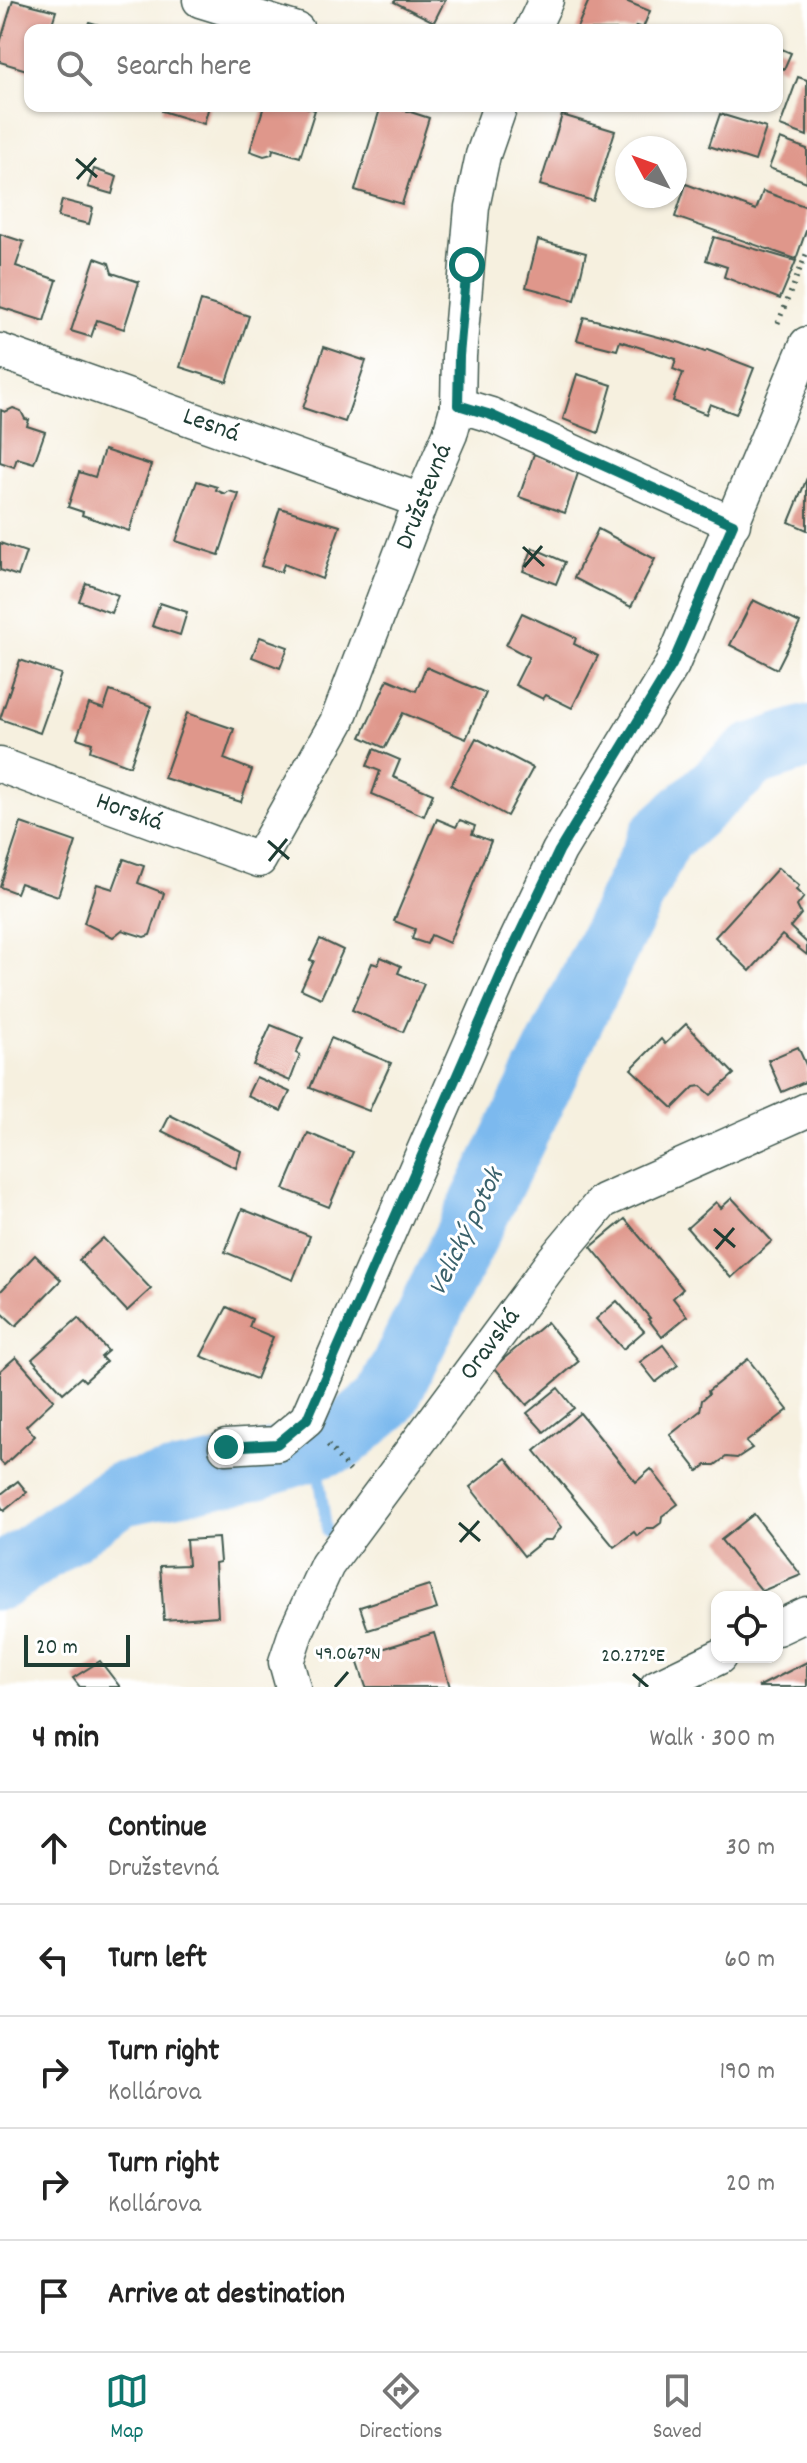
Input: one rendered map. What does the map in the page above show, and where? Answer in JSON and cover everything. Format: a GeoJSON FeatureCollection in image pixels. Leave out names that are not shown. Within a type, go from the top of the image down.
{"type":"FeatureCollection","features":[{"type":"Feature","properties":{"kind":"street"},"geometry":{"type":"LineString","coordinates":[[200,0],[278,24]]}},
{"type":"Feature","properties":{"kind":"street"},"geometry":{"type":"LineString","coordinates":[[535,24],[546,0]]}},
{"type":"Feature","properties":{"kind":"street","name":"Družstevná"},"geometry":{"type":"LineString","coordinates":[[259,860],[337,722],[421,501],[450,434],[458,405],[459,356],[472,207],[483,155],[498,112]]}},
{"type":"Feature","properties":{"kind":"street"},"geometry":{"type":"LineString","coordinates":[[226,1447],[277,1444],[307,1419],[509,956],[559,851],[672,665],[807,344]]}},
{"type":"Feature","properties":{"kind":"street","name":"Lesná"},"geometry":{"type":"LineString","coordinates":[[0,351],[421,501]]}},
{"type":"Feature","properties":{"kind":"street"},"geometry":{"type":"LineString","coordinates":[[458,405],[491,415],[733,524]]}},
{"type":"Feature","properties":{"kind":"street","name":"Horská"},"geometry":{"type":"LineString","coordinates":[[0,765],[259,860]]}},
{"type":"Feature","properties":{"kind":"street","name":"Oravská"},"geometry":{"type":"LineString","coordinates":[[293,1687],[286,1662],[296,1632],[327,1565],[553,1261],[603,1201],[807,1110]]}},
{"type":"Feature","properties":{"kind":"street"},"geometry":{"type":"LineString","coordinates":[[783,1625],[807,1614]]}},
{"type":"Feature","properties":{"kind":"street"},"geometry":{"type":"LineString","coordinates":[[657,1687],[711,1661]]}},
{"type":"Feature","properties":{"kind":"path"},"geometry":{"type":"LineString","coordinates":[[327,1443],[353,1476]]}},
{"type":"Feature","properties":{"kind":"building"},"geometry":{"type":"Polygon","coordinates":[[[13,0],[56,11],[52,24],[24,24],[24,69],[0,62],[0,43],[13,0]]]}},
{"type":"Feature","properties":{"kind":"building"},"geometry":{"type":"Polygon","coordinates":[[[445,0],[434,22],[394,2],[445,0]]]}},
{"type":"Feature","properties":{"kind":"building"},"geometry":{"type":"Polygon","coordinates":[[[589,0],[623,0],[650,11],[645,24],[579,24],[589,0]]]}},
{"type":"Feature","properties":{"kind":"building"},"geometry":{"type":"Polygon","coordinates":[[[783,50],[791,53],[783,69],[783,50]]]}},
{"type":"Feature","properties":{"kind":"building"},"geometry":{"type":"Polygon","coordinates":[[[798,77],[807,80],[807,136],[780,126],[798,77]]]}},
{"type":"Feature","properties":{"kind":"building"},"geometry":{"type":"Polygon","coordinates":[[[165,112],[207,112],[204,124],[165,112]]]}},
{"type":"Feature","properties":{"kind":"building"},"geometry":{"type":"Polygon","coordinates":[[[262,112],[314,112],[300,157],[273,149],[272,154],[264,156],[250,151],[262,112]]]}},
{"type":"Feature","properties":{"kind":"building"},"geometry":{"type":"Polygon","coordinates":[[[379,112],[410,112],[429,118],[402,204],[355,190],[379,112]]]}},
{"type":"Feature","properties":{"kind":"building"},"geometry":{"type":"Polygon","coordinates":[[[720,114],[766,128],[755,161],[709,146],[720,114]]]}},
{"type":"Feature","properties":{"kind":"building"},"geometry":{"type":"Polygon","coordinates":[[[562,115],[615,131],[593,201],[540,185],[562,115]]]}},
{"type":"Feature","properties":{"kind":"building"},"geometry":{"type":"Polygon","coordinates":[[[780,139],[807,149],[807,182],[769,168],[780,139]]]}},
{"type":"Feature","properties":{"kind":"building"},"geometry":{"type":"Polygon","coordinates":[[[94,169],[117,177],[112,194],[88,187],[94,169]]]}},
{"type":"Feature","properties":{"kind":"building"},"geometry":{"type":"Polygon","coordinates":[[[687,184],[756,210],[763,191],[807,207],[807,228],[796,259],[675,217],[678,208],[687,208],[687,184]]]}},
{"type":"Feature","properties":{"kind":"building"},"geometry":{"type":"Polygon","coordinates":[[[62,200],[93,208],[89,224],[58,217],[62,200]]]}},
{"type":"Feature","properties":{"kind":"building"},"geometry":{"type":"Polygon","coordinates":[[[0,234],[24,242],[16,266],[57,280],[44,321],[0,307],[0,234]]]}},
{"type":"Feature","properties":{"kind":"building"},"geometry":{"type":"Polygon","coordinates":[[[714,237],[796,261],[780,299],[724,277],[727,267],[706,260],[714,237]]]}},
{"type":"Feature","properties":{"kind":"building"},"geometry":{"type":"Polygon","coordinates":[[[538,240],[586,253],[575,300],[526,287],[538,240]]]}},
{"type":"Feature","properties":{"kind":"building"},"geometry":{"type":"Polygon","coordinates":[[[95,258],[109,263],[112,273],[139,282],[124,329],[97,320],[91,337],[71,331],[95,258]]]}},
{"type":"Feature","properties":{"kind":"building"},"geometry":{"type":"Polygon","coordinates":[[[201,301],[249,316],[227,382],[180,367],[201,301]]]}},
{"type":"Feature","properties":{"kind":"building"},"geometry":{"type":"Polygon","coordinates":[[[584,317],[705,352],[707,350],[754,368],[736,414],[710,404],[706,414],[673,401],[683,373],[673,369],[676,359],[620,341],[617,350],[577,340],[584,317]]]}},
{"type":"Feature","properties":{"kind":"building"},"geometry":{"type":"Polygon","coordinates":[[[324,347],[366,361],[345,422],[303,408],[324,347]]]}},
{"type":"Feature","properties":{"kind":"building"},"geometry":{"type":"Polygon","coordinates":[[[577,374],[612,385],[598,433],[563,419],[577,374]]]}},
{"type":"Feature","properties":{"kind":"building"},"geometry":{"type":"Polygon","coordinates":[[[13,408],[29,420],[27,426],[45,432],[34,463],[17,458],[14,467],[0,462],[1,410],[5,412],[13,408]]]}},
{"type":"Feature","properties":{"kind":"building"},"geometry":{"type":"Polygon","coordinates":[[[104,450],[151,465],[129,531],[68,507],[79,472],[95,477],[104,450]]]}},
{"type":"Feature","properties":{"kind":"building"},"geometry":{"type":"Polygon","coordinates":[[[534,454],[579,470],[565,513],[519,497],[534,454]]]}},
{"type":"Feature","properties":{"kind":"building"},"geometry":{"type":"Polygon","coordinates":[[[807,478],[807,530],[789,522],[807,478]]]}},
{"type":"Feature","properties":{"kind":"building"},"geometry":{"type":"Polygon","coordinates":[[[197,481],[217,487],[216,490],[225,494],[229,491],[239,494],[219,555],[176,541],[197,481]]]}},
{"type":"Feature","properties":{"kind":"building"},"geometry":{"type":"Polygon","coordinates":[[[280,508],[340,526],[322,579],[284,564],[281,572],[261,566],[280,508]]]}},
{"type":"Feature","properties":{"kind":"building"},"geometry":{"type":"Polygon","coordinates":[[[598,529],[655,559],[631,607],[574,578],[598,529]]]}},
{"type":"Feature","properties":{"kind":"building"},"geometry":{"type":"Polygon","coordinates":[[[0,543],[26,552],[18,576],[0,570],[0,543]]]}},
{"type":"Feature","properties":{"kind":"building"},"geometry":{"type":"Polygon","coordinates":[[[533,548],[565,562],[556,584],[523,571],[533,548]]]}},
{"type":"Feature","properties":{"kind":"building"},"geometry":{"type":"Polygon","coordinates":[[[86,583],[118,595],[111,613],[79,601],[86,583]]]}},
{"type":"Feature","properties":{"kind":"building"},"geometry":{"type":"Polygon","coordinates":[[[753,600],[800,623],[777,669],[730,645],[753,600]]]}},
{"type":"Feature","properties":{"kind":"building"},"geometry":{"type":"Polygon","coordinates":[[[160,603],[187,612],[180,635],[152,626],[160,603]]]}},
{"type":"Feature","properties":{"kind":"building"},"geometry":{"type":"Polygon","coordinates":[[[522,613],[576,638],[574,644],[598,656],[572,708],[546,695],[543,699],[515,685],[529,657],[506,645],[522,613]]]}},
{"type":"Feature","properties":{"kind":"building"},"geometry":{"type":"Polygon","coordinates":[[[260,637],[288,647],[280,668],[252,657],[260,637]]]}},
{"type":"Feature","properties":{"kind":"building"},"geometry":{"type":"Polygon","coordinates":[[[20,660],[61,674],[40,733],[0,719],[20,660]]]}},
{"type":"Feature","properties":{"kind":"building"},"geometry":{"type":"Polygon","coordinates":[[[426,667],[486,693],[466,739],[403,713],[385,748],[361,737],[388,679],[416,691],[426,667]]]}},
{"type":"Feature","properties":{"kind":"building"},"geometry":{"type":"Polygon","coordinates":[[[110,691],[151,706],[130,766],[90,751],[92,743],[77,738],[89,704],[104,709],[110,691]]]}},
{"type":"Feature","properties":{"kind":"building"},"geometry":{"type":"Polygon","coordinates":[[[187,713],[234,729],[224,759],[252,770],[241,802],[164,778],[187,713]]]}},
{"type":"Feature","properties":{"kind":"building"},"geometry":{"type":"Polygon","coordinates":[[[476,738],[533,768],[507,816],[451,785],[476,738]]]}},
{"type":"Feature","properties":{"kind":"building"},"geometry":{"type":"Polygon","coordinates":[[[374,749],[400,760],[393,777],[433,794],[424,816],[372,794],[380,771],[367,766],[374,749]]]}},
{"type":"Feature","properties":{"kind":"building"},"geometry":{"type":"Polygon","coordinates":[[[437,819],[456,827],[460,820],[475,826],[472,834],[491,841],[449,943],[431,935],[427,944],[412,939],[415,929],[394,921],[437,819]]]}},
{"type":"Feature","properties":{"kind":"building"},"geometry":{"type":"Polygon","coordinates":[[[21,823],[76,842],[58,896],[20,883],[16,893],[0,887],[21,823]]]}},
{"type":"Feature","properties":{"kind":"building"},"geometry":{"type":"Polygon","coordinates":[[[124,859],[144,866],[138,883],[164,893],[150,935],[144,937],[122,930],[113,937],[84,923],[97,884],[113,889],[124,859]]]}},
{"type":"Feature","properties":{"kind":"building"},"geometry":{"type":"Polygon","coordinates":[[[778,868],[799,886],[796,890],[804,897],[797,906],[801,914],[790,927],[807,943],[807,955],[782,935],[750,971],[715,937],[778,868]]]}},
{"type":"Feature","properties":{"kind":"building"},"geometry":{"type":"Polygon","coordinates":[[[320,939],[343,950],[321,998],[301,989],[320,939]]]}},
{"type":"Feature","properties":{"kind":"building"},"geometry":{"type":"Polygon","coordinates":[[[381,957],[401,966],[398,973],[424,984],[403,1032],[352,1010],[372,963],[378,965],[381,957]]]}},
{"type":"Feature","properties":{"kind":"building"},"geometry":{"type":"Polygon","coordinates":[[[686,1024],[734,1074],[711,1095],[701,1086],[694,1087],[673,1108],[631,1069],[661,1039],[665,1044],[686,1024]]]}},
{"type":"Feature","properties":{"kind":"building"},"geometry":{"type":"Polygon","coordinates":[[[271,1025],[303,1038],[290,1081],[253,1065],[271,1025]]]}},
{"type":"Feature","properties":{"kind":"building"},"geometry":{"type":"Polygon","coordinates":[[[331,1038],[391,1063],[369,1111],[310,1088],[331,1038]]]}},
{"type":"Feature","properties":{"kind":"building"},"geometry":{"type":"Polygon","coordinates":[[[798,1047],[807,1067],[807,1081],[782,1092],[768,1060],[798,1047]]]}},
{"type":"Feature","properties":{"kind":"building"},"geometry":{"type":"Polygon","coordinates":[[[256,1077],[290,1092],[281,1111],[247,1096],[256,1077]]]}},
{"type":"Feature","properties":{"kind":"building"},"geometry":{"type":"Polygon","coordinates":[[[170,1115],[241,1151],[236,1168],[162,1131],[170,1115]]]}},
{"type":"Feature","properties":{"kind":"building"},"geometry":{"type":"Polygon","coordinates":[[[308,1133],[353,1152],[329,1207],[284,1189],[308,1133]]]}},
{"type":"Feature","properties":{"kind":"building"},"geometry":{"type":"Polygon","coordinates":[[[732,1198],[772,1241],[731,1278],[687,1228],[716,1202],[721,1208],[732,1198]]]}},
{"type":"Feature","properties":{"kind":"building"},"geometry":{"type":"Polygon","coordinates":[[[242,1209],[310,1236],[293,1280],[225,1252],[242,1209]]]}},
{"type":"Feature","properties":{"kind":"building"},"geometry":{"type":"Polygon","coordinates":[[[625,1219],[683,1289],[673,1298],[687,1316],[662,1337],[591,1247],[625,1219]]]}},
{"type":"Feature","properties":{"kind":"building"},"geometry":{"type":"Polygon","coordinates":[[[103,1238],[151,1289],[127,1311],[79,1260],[103,1238]]]}},
{"type":"Feature","properties":{"kind":"building"},"geometry":{"type":"Polygon","coordinates":[[[35,1255],[61,1280],[16,1326],[0,1311],[0,1292],[35,1255]]]}},
{"type":"Feature","properties":{"kind":"building"},"geometry":{"type":"Polygon","coordinates":[[[617,1301],[644,1331],[623,1349],[596,1319],[617,1301]]]}},
{"type":"Feature","properties":{"kind":"building"},"geometry":{"type":"Polygon","coordinates":[[[227,1307],[252,1319],[249,1327],[273,1337],[256,1379],[201,1356],[227,1307]]]}},
{"type":"Feature","properties":{"kind":"building"},"geometry":{"type":"Polygon","coordinates":[[[78,1318],[108,1351],[101,1357],[106,1362],[85,1381],[81,1377],[63,1393],[32,1359],[78,1318]]]}},
{"type":"Feature","properties":{"kind":"building"},"geometry":{"type":"Polygon","coordinates":[[[547,1322],[579,1361],[527,1405],[494,1367],[547,1322]]]}},
{"type":"Feature","properties":{"kind":"building"},"geometry":{"type":"Polygon","coordinates":[[[663,1345],[678,1365],[656,1382],[640,1362],[663,1345]]]}},
{"type":"Feature","properties":{"kind":"building"},"geometry":{"type":"Polygon","coordinates":[[[16,1357],[54,1400],[26,1426],[35,1436],[4,1465],[0,1461],[0,1371],[16,1357]]]}},
{"type":"Feature","properties":{"kind":"building"},"geometry":{"type":"Polygon","coordinates":[[[748,1359],[788,1410],[746,1442],[752,1448],[737,1458],[726,1457],[698,1471],[670,1435],[700,1411],[708,1391],[748,1359]]]}},
{"type":"Feature","properties":{"kind":"building"},"geometry":{"type":"Polygon","coordinates":[[[558,1388],[574,1408],[544,1432],[527,1413],[558,1388]]]}},
{"type":"Feature","properties":{"kind":"building"},"geometry":{"type":"Polygon","coordinates":[[[580,1413],[636,1482],[651,1469],[678,1504],[662,1516],[661,1523],[654,1528],[647,1528],[637,1536],[634,1532],[614,1547],[535,1451],[580,1413]]]}},
{"type":"Feature","properties":{"kind":"building"},"geometry":{"type":"Polygon","coordinates":[[[506,1458],[561,1527],[552,1540],[544,1540],[524,1556],[470,1487],[506,1458]]]}},
{"type":"Feature","properties":{"kind":"building"},"geometry":{"type":"Polygon","coordinates":[[[18,1481],[27,1492],[4,1511],[0,1505],[0,1495],[18,1481]]]}},
{"type":"Feature","properties":{"kind":"building"},"geometry":{"type":"Polygon","coordinates":[[[754,1514],[801,1575],[762,1591],[721,1540],[754,1514]]]}},
{"type":"Feature","properties":{"kind":"building"},"geometry":{"type":"Polygon","coordinates":[[[218,1538],[220,1562],[215,1563],[218,1616],[164,1620],[160,1566],[188,1565],[186,1540],[218,1538]]]}},
{"type":"Feature","properties":{"kind":"building"},"geometry":{"type":"Polygon","coordinates":[[[429,1585],[437,1609],[368,1630],[360,1607],[429,1585]]]}},
{"type":"Feature","properties":{"kind":"building"},"geometry":{"type":"Polygon","coordinates":[[[434,1633],[450,1687],[366,1687],[356,1657],[434,1633]]]}},
{"type":"Feature","properties":{"kind":"building"},"geometry":{"type":"Polygon","coordinates":[[[100,1661],[120,1687],[80,1687],[73,1678],[100,1661]]]}},
{"type":"Feature","properties":{"kind":"building"},"geometry":{"type":"Polygon","coordinates":[[[807,1662],[807,1687],[758,1687],[807,1662]]]}},
{"type":"Feature","properties":{"kind":"waterway","name":"Velický potok"},"geometry":{"type":"LineString","coordinates":[[0,1578],[121,1494],[250,1469],[339,1440],[386,1400],[661,837],[753,755],[807,737]]}},
{"type":"Feature","properties":{"kind":"waterway"},"geometry":{"type":"LineString","coordinates":[[315,1448],[327,1532]]}},
{"type":"Feature","properties":{"kind":"route"},"geometry":{"type":"LineString","coordinates":[[226,1447],[277,1444],[307,1419],[509,956],[559,851],[672,665],[733,524],[491,415],[458,405],[467,265]]}}]}
